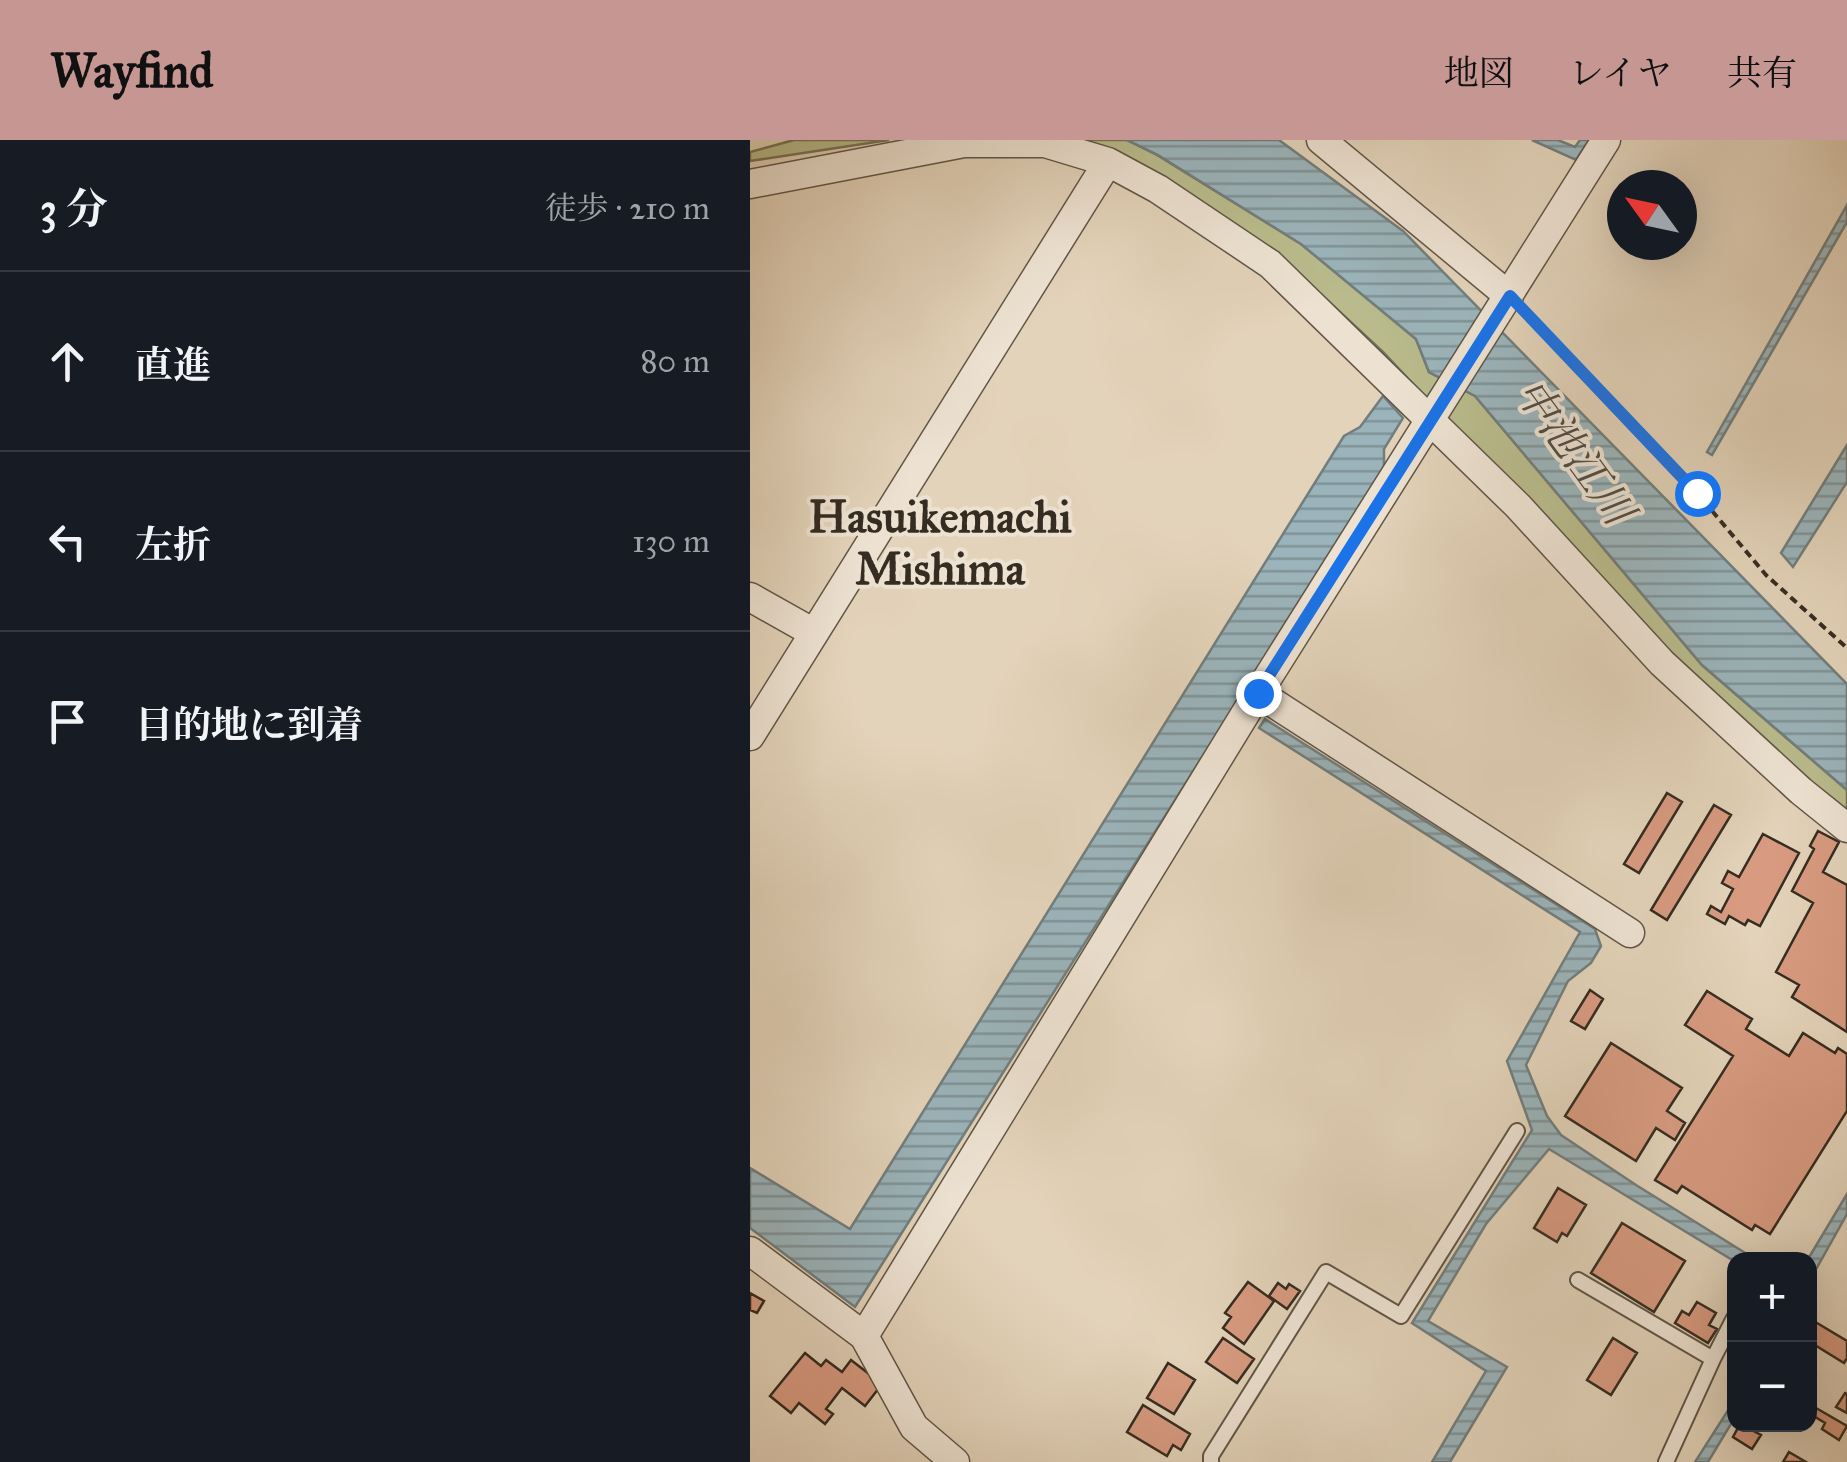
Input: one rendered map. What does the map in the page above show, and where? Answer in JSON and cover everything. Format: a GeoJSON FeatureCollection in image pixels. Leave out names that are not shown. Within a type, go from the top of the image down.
{"type":"FeatureCollection","features":[{"type":"Feature","properties":{"kind":"street"},"geometry":{"type":"LineString","coordinates":[[1320,140],[1506,300]]}},
{"type":"Feature","properties":{"kind":"street"},"geometry":{"type":"LineString","coordinates":[[864,1336],[1258,693],[1606,140]]}},
{"type":"Feature","properties":{"kind":"street"},"geometry":{"type":"LineString","coordinates":[[750,184],[964,143],[1045,142],[1108,162],[1158,189],[1270,264],[1434,414],[1662,663],[1847,828]]}},
{"type":"Feature","properties":{"kind":"street"},"geometry":{"type":"LineString","coordinates":[[750,736],[1108,162]]}},
{"type":"Feature","properties":{"kind":"street"},"geometry":{"type":"LineString","coordinates":[[750,597],[814,634]]}},
{"type":"Feature","properties":{"kind":"street"},"geometry":{"type":"LineString","coordinates":[[1258,693],[1630,932]]}},
{"type":"Feature","properties":{"kind":"street"},"geometry":{"type":"LineString","coordinates":[[750,1251],[864,1336],[914,1427],[956,1462]]}},
{"type":"Feature","properties":{"kind":"lane"},"geometry":{"type":"LineString","coordinates":[[1211,1462],[1211,1456],[1326,1272],[1400,1316],[1517,1131]]}},
{"type":"Feature","properties":{"kind":"lane"},"geometry":{"type":"LineString","coordinates":[[1578,1280],[1713,1359]]}},
{"type":"Feature","properties":{"kind":"lane"},"geometry":{"type":"LineString","coordinates":[[1666,1462],[1727,1332]]}},
{"type":"Feature","properties":{"kind":"path"},"geometry":{"type":"LineString","coordinates":[[1506,300],[1697,493],[1766,574],[1847,648]]}},
{"type":"Feature","properties":{"kind":"green space"},"geometry":{"type":"Polygon","coordinates":[[[794,140],[889,140],[750,161],[750,152],[794,140]]]}},
{"type":"Feature","properties":{"kind":"green space"},"geometry":{"type":"Polygon","coordinates":[[[1069,140],[1127,140],[1157,155],[1301,244],[1416,339],[1429,372],[1475,396],[1702,665],[1847,790],[1847,817],[1662,649],[1383,352],[1272,249],[1136,161],[1069,140]]]}},
{"type":"Feature","properties":{"kind":"water","name":"中池江川"},"geometry":{"type":"Polygon","coordinates":[[[1127,140],[1279,140],[1403,231],[1847,684],[1847,790],[1702,665],[1475,396],[1429,372],[1416,339],[1301,244],[1158,155],[1127,140]]]}},
{"type":"Feature","properties":{"kind":"water"},"geometry":{"type":"Polygon","coordinates":[[[1532,140],[1558,140],[1575,147],[1580,140],[1589,140],[1576,160],[1532,140]]]}},
{"type":"Feature","properties":{"kind":"water"},"geometry":{"type":"Polygon","coordinates":[[[1847,205],[1847,222],[1712,455],[1707,452],[1847,205]]]}},
{"type":"Feature","properties":{"kind":"water"},"geometry":{"type":"Polygon","coordinates":[[[1383,396],[1403,418],[1384,449],[1384,469],[855,1307],[750,1228],[750,1168],[850,1229],[1344,436],[1360,427],[1383,396]]]}},
{"type":"Feature","properties":{"kind":"water"},"geometry":{"type":"Polygon","coordinates":[[[1847,445],[1847,482],[1793,567],[1781,553],[1847,445]]]}},
{"type":"Feature","properties":{"kind":"water"},"geometry":{"type":"Polygon","coordinates":[[[1265,719],[1595,929],[1601,946],[1591,963],[1568,981],[1526,1065],[1547,1116],[1561,1135],[1744,1252],[1727,1252],[1727,1257],[1549,1149],[1486,1224],[1428,1321],[1507,1367],[1450,1462],[1432,1462],[1486,1371],[1412,1323],[1532,1130],[1507,1061],[1580,932],[1259,728],[1265,719]]]}},
{"type":"Feature","properties":{"kind":"water"},"geometry":{"type":"Polygon","coordinates":[[[1847,1194],[1847,1214],[1817,1268],[1817,1252],[1812,1252],[1847,1194]]]}},
{"type":"Feature","properties":{"kind":"water"},"geometry":{"type":"Polygon","coordinates":[[[1727,1412],[1727,1431],[1708,1462],[1695,1462],[1727,1412]]]}},
{"type":"Feature","properties":{"kind":"building"},"geometry":{"type":"Polygon","coordinates":[[[1667,793],[1682,802],[1639,873],[1624,864],[1667,793]]]}},
{"type":"Feature","properties":{"kind":"building"},"geometry":{"type":"Polygon","coordinates":[[[1714,805],[1731,815],[1667,920],[1651,910],[1714,805]]]}},
{"type":"Feature","properties":{"kind":"building"},"geometry":{"type":"Polygon","coordinates":[[[1818,831],[1839,842],[1823,872],[1847,885],[1847,1032],[1792,997],[1799,985],[1776,972],[1813,903],[1792,891],[1814,849],[1810,846],[1818,831]]]}},
{"type":"Feature","properties":{"kind":"building"},"geometry":{"type":"Polygon","coordinates":[[[1763,834],[1799,853],[1760,926],[1748,920],[1745,925],[1729,916],[1725,924],[1707,914],[1711,906],[1721,912],[1733,889],[1722,883],[1728,871],[1739,877],[1763,834]]]}},
{"type":"Feature","properties":{"kind":"building"},"geometry":{"type":"Polygon","coordinates":[[[1590,990],[1603,999],[1585,1029],[1571,1021],[1590,990]]]}},
{"type":"Feature","properties":{"kind":"building"},"geometry":{"type":"Polygon","coordinates":[[[1707,991],[1752,1019],[1746,1029],[1789,1056],[1803,1033],[1835,1053],[1838,1048],[1847,1054],[1847,1111],[1770,1234],[1755,1225],[1752,1230],[1682,1186],[1677,1193],[1655,1180],[1733,1056],[1685,1025],[1707,991]]]}},
{"type":"Feature","properties":{"kind":"building"},"geometry":{"type":"Polygon","coordinates":[[[1611,1043],[1682,1088],[1667,1111],[1685,1123],[1675,1140],[1656,1128],[1636,1161],[1565,1116],[1611,1043]]]}},
{"type":"Feature","properties":{"kind":"building"},"geometry":{"type":"Polygon","coordinates":[[[1558,1188],[1586,1205],[1567,1236],[1562,1233],[1557,1242],[1534,1228],[1558,1188]]]}},
{"type":"Feature","properties":{"kind":"building"},"geometry":{"type":"Polygon","coordinates":[[[1622,1223],[1685,1261],[1654,1312],[1591,1273],[1622,1223]]]}},
{"type":"Feature","properties":{"kind":"building"},"geometry":{"type":"Polygon","coordinates":[[[1248,1282],[1274,1301],[1244,1344],[1223,1328],[1231,1317],[1225,1313],[1248,1282]]]}},
{"type":"Feature","properties":{"kind":"building"},"geometry":{"type":"Polygon","coordinates":[[[1278,1283],[1300,1291],[1287,1309],[1269,1296],[1278,1283]]]}},
{"type":"Feature","properties":{"kind":"building"},"geometry":{"type":"Polygon","coordinates":[[[750,1293],[764,1301],[757,1313],[750,1310],[750,1293]]]}},
{"type":"Feature","properties":{"kind":"building"},"geometry":{"type":"Polygon","coordinates":[[[1697,1302],[1716,1313],[1709,1325],[1717,1329],[1708,1343],[1675,1323],[1682,1311],[1689,1315],[1697,1302]]]}},
{"type":"Feature","properties":{"kind":"building"},"geometry":{"type":"Polygon","coordinates":[[[1817,1323],[1847,1341],[1844,1363],[1817,1346],[1817,1323]]]}},
{"type":"Feature","properties":{"kind":"building"},"geometry":{"type":"Polygon","coordinates":[[[1223,1338],[1254,1359],[1237,1383],[1206,1362],[1223,1338]]]}},
{"type":"Feature","properties":{"kind":"building"},"geometry":{"type":"Polygon","coordinates":[[[1613,1338],[1637,1353],[1611,1395],[1587,1380],[1613,1338]]]}},
{"type":"Feature","properties":{"kind":"building"},"geometry":{"type":"Polygon","coordinates":[[[805,1353],[821,1366],[826,1360],[842,1372],[851,1360],[882,1384],[865,1406],[842,1388],[826,1409],[833,1414],[825,1424],[799,1403],[791,1413],[770,1396],[805,1353]]]}},
{"type":"Feature","properties":{"kind":"building"},"geometry":{"type":"Polygon","coordinates":[[[1168,1363],[1195,1380],[1174,1414],[1147,1398],[1168,1363]]]}},
{"type":"Feature","properties":{"kind":"building"},"geometry":{"type":"Polygon","coordinates":[[[1847,1394],[1847,1413],[1836,1407],[1847,1394]]]}},
{"type":"Feature","properties":{"kind":"building"},"geometry":{"type":"Polygon","coordinates":[[[1143,1405],[1190,1434],[1181,1450],[1173,1445],[1167,1456],[1127,1432],[1143,1405]]]}},
{"type":"Feature","properties":{"kind":"building"},"geometry":{"type":"Polygon","coordinates":[[[1817,1409],[1847,1426],[1839,1440],[1822,1429],[1825,1423],[1817,1418],[1817,1409]]]}},
{"type":"Feature","properties":{"kind":"building"},"geometry":{"type":"Polygon","coordinates":[[[1736,1432],[1761,1435],[1752,1449],[1733,1437],[1736,1432]]]}},
{"type":"Feature","properties":{"kind":"building"},"geometry":{"type":"Polygon","coordinates":[[[1789,1452],[1806,1462],[1783,1462],[1789,1452]]]}},
{"type":"Feature","properties":{"kind":"district","name":"Hasuikemachi Mishima"},"geometry":{"type":"Point","coordinates":[940,542]}},
{"type":"Feature","properties":{"kind":"route"},"geometry":{"type":"LineString","coordinates":[[1258,693],[1510,296],[1697,493]]}}]}
